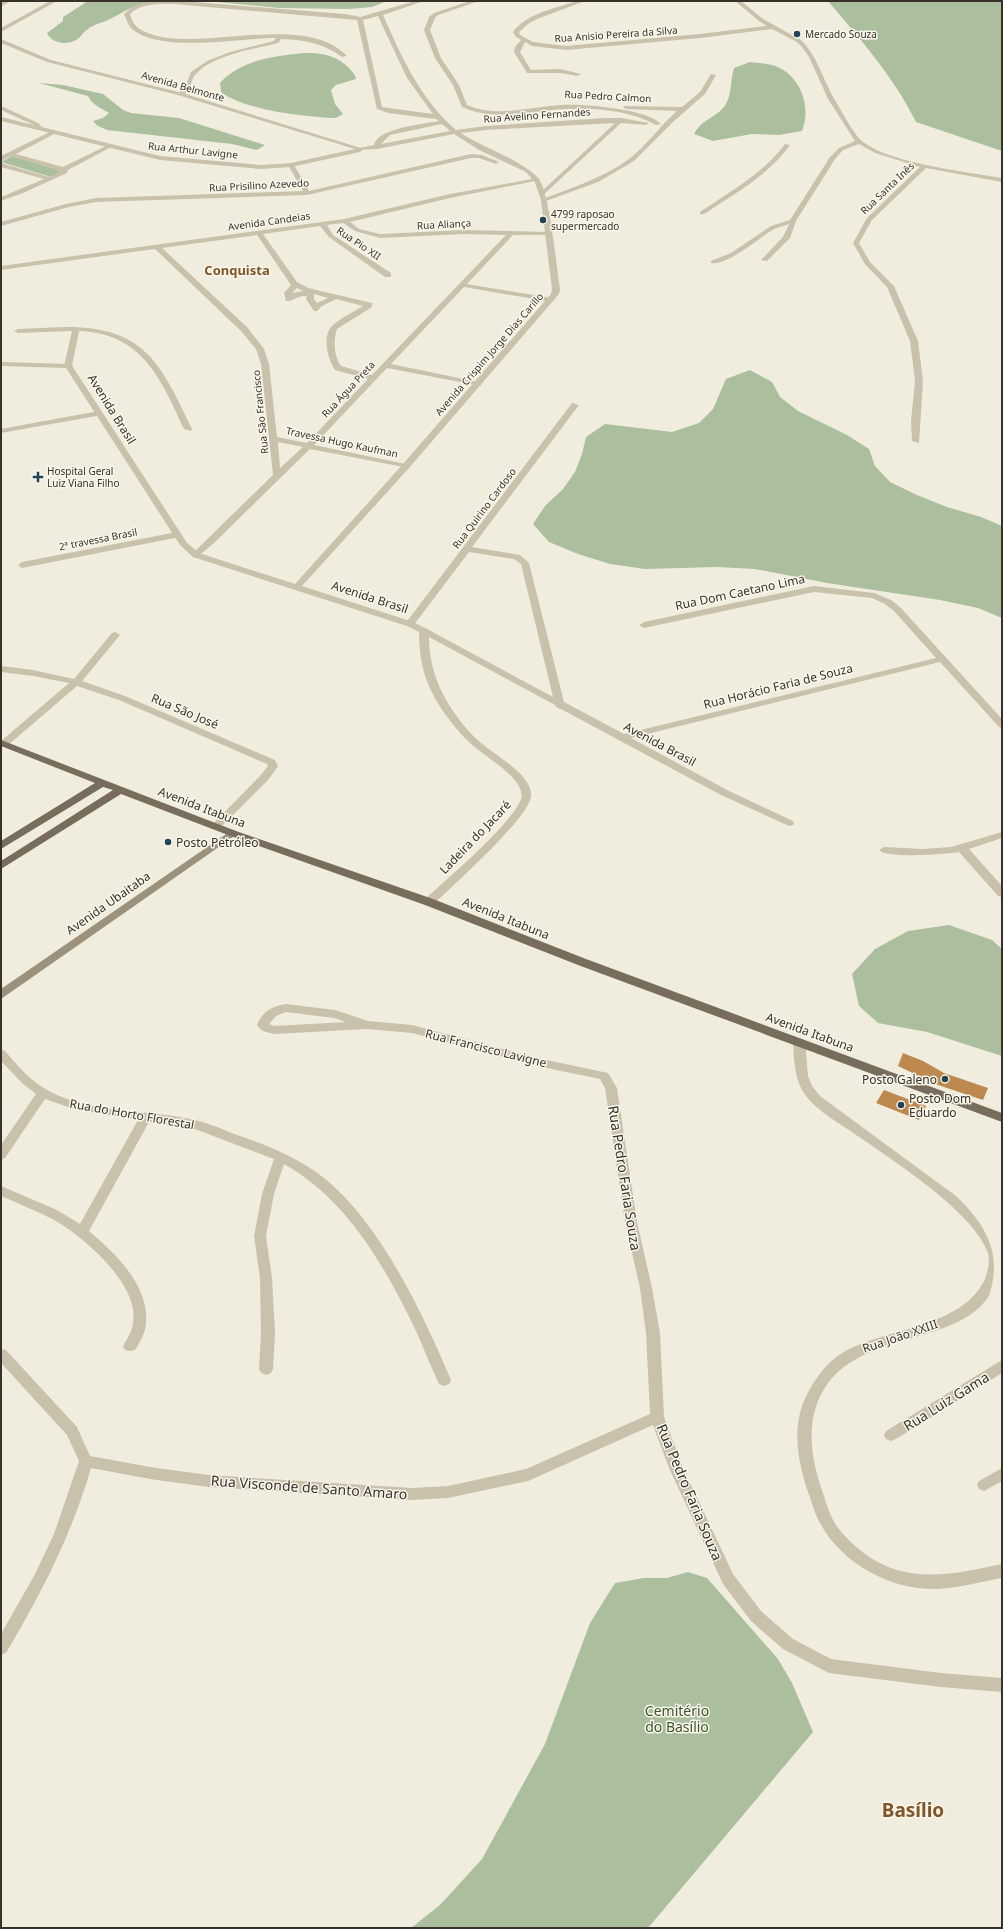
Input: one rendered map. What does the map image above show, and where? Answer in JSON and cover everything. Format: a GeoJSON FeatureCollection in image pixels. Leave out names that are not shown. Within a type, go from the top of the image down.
{"type":"FeatureCollection","features":[{"type":"Feature","properties":{"kind":"main road","name":"Avenida Itabuna"},"geometry":{"type":"LineString","coordinates":[[2,744],[232,833],[429,902],[582,962],[1002,1118]]}},
{"type":"Feature","properties":{"kind":"main road"},"geometry":{"type":"LineString","coordinates":[[1,846],[102,783]]}},
{"type":"Feature","properties":{"kind":"main road"},"geometry":{"type":"LineString","coordinates":[[1,866],[120,790]]}},
{"type":"Feature","properties":{"kind":"main road","name":"Avenida Ubaitaba"},"geometry":{"type":"LineString","coordinates":[[1,995],[232,833]]}},
{"type":"Feature","properties":{"kind":"street"},"geometry":{"type":"LineString","coordinates":[[1,5],[7,1]]}},
{"type":"Feature","properties":{"kind":"street"},"geometry":{"type":"LineString","coordinates":[[1,30],[54,1]]}},
{"type":"Feature","properties":{"kind":"street"},"geometry":{"type":"LineString","coordinates":[[344,56],[331,46],[300,38],[172,41],[157,38],[143,32],[128,20],[127,14],[130,11],[145,5],[174,2],[330,15],[360,19],[421,1]]}},
{"type":"Feature","properties":{"kind":"street","name":"Rua Pedro Calmon"},"geometry":{"type":"LineString","coordinates":[[476,1],[436,14],[432,17],[427,30],[438,58],[456,85],[464,106],[472,111],[492,114],[557,107],[604,110],[643,116],[661,124]]}},
{"type":"Feature","properties":{"kind":"street"},"geometry":{"type":"LineString","coordinates":[[578,74],[560,70],[529,72],[517,52],[518,47],[523,41],[516,32],[518,27],[537,18],[582,1]]}},
{"type":"Feature","properties":{"kind":"street"},"geometry":{"type":"LineString","coordinates":[[738,1],[752,14],[804,46],[812,58],[832,99],[859,142],[887,157],[924,167],[1002,180]]}},
{"type":"Feature","properties":{"kind":"street"},"geometry":{"type":"LineString","coordinates":[[380,14],[415,88],[442,120],[455,132],[528,171],[537,179]]}},
{"type":"Feature","properties":{"kind":"street"},"geometry":{"type":"LineString","coordinates":[[360,19],[379,108],[388,111],[442,120]]}},
{"type":"Feature","properties":{"kind":"street","name":"Rua Anisio Pereira da Silva"},"geometry":{"type":"LineString","coordinates":[[523,41],[543,47],[566,48],[700,36],[772,26]]}},
{"type":"Feature","properties":{"kind":"street"},"geometry":{"type":"LineString","coordinates":[[180,94],[190,86],[190,76],[200,68],[238,52],[278,39]]}},
{"type":"Feature","properties":{"kind":"street","name":"Avenida Belmonte"},"geometry":{"type":"LineString","coordinates":[[1,41],[49,61],[180,94],[361,149]]}},
{"type":"Feature","properties":{"kind":"street"},"geometry":{"type":"LineString","coordinates":[[543,197],[578,187],[626,163],[642,151],[661,124],[697,99],[705,91],[712,75]]}},
{"type":"Feature","properties":{"kind":"street","name":"Rua Pedro Calmon"},"geometry":{"type":"LineString","coordinates":[[534,105],[557,103],[682,109]]}},
{"type":"Feature","properties":{"kind":"street"},"geometry":{"type":"LineString","coordinates":[[1,108],[36,124],[41,129]]}},
{"type":"Feature","properties":{"kind":"street","name":"Rua Arthur Lavigne"},"geometry":{"type":"LineString","coordinates":[[1,120],[160,158],[261,167],[291,165],[361,149],[377,147]]}},
{"type":"Feature","properties":{"kind":"street"},"geometry":{"type":"LineString","coordinates":[[377,147],[378,142],[388,134],[442,120]]}},
{"type":"Feature","properties":{"kind":"street"},"geometry":{"type":"LineString","coordinates":[[543,197],[558,180],[621,120]]}},
{"type":"Feature","properties":{"kind":"street","name":"Rua Avelino Fernandes"},"geometry":{"type":"LineString","coordinates":[[377,147],[455,132],[526,125],[621,120],[661,124]]}},
{"type":"Feature","properties":{"kind":"street"},"geometry":{"type":"LineString","coordinates":[[1,159],[54,132]]}},
{"type":"Feature","properties":{"kind":"street"},"geometry":{"type":"LineString","coordinates":[[765,260],[787,238],[792,230],[793,221],[832,158],[841,149],[859,142]]}},
{"type":"Feature","properties":{"kind":"street"},"geometry":{"type":"LineString","coordinates":[[702,212],[755,177],[780,155],[787,145]]}},
{"type":"Feature","properties":{"kind":"street"},"geometry":{"type":"LineString","coordinates":[[9,154],[64,169],[110,146]]}},
{"type":"Feature","properties":{"kind":"street","name":"Rua Prisilino Azevedo"},"geometry":{"type":"LineString","coordinates":[[1,224],[68,205],[96,200],[306,193],[470,156],[484,157],[537,179]]}},
{"type":"Feature","properties":{"kind":"street"},"geometry":{"type":"LineString","coordinates":[[1,165],[50,179]]}},
{"type":"Feature","properties":{"kind":"street"},"geometry":{"type":"LineString","coordinates":[[291,165],[306,193]]}},
{"type":"Feature","properties":{"kind":"street","name":"Rua Santa Inês"},"geometry":{"type":"LineString","coordinates":[[916,441],[915,421],[919,381],[914,341],[890,286],[868,263],[860,252],[856,243],[868,219],[924,167]]}},
{"type":"Feature","properties":{"kind":"street"},"geometry":{"type":"LineString","coordinates":[[2,198],[65,172],[64,169]]}},
{"type":"Feature","properties":{"kind":"street","name":"Avenida Crispim Jorge Dias Carillo"},"geometry":{"type":"LineString","coordinates":[[297,587],[406,466],[551,300],[556,289],[543,197],[537,179]]}},
{"type":"Feature","properties":{"kind":"street","name":"Avenida Candeias"},"geometry":{"type":"LineString","coordinates":[[1,268],[344,221],[450,196],[537,179]]}},
{"type":"Feature","properties":{"kind":"street"},"geometry":{"type":"LineString","coordinates":[[558,180],[578,187]]}},
{"type":"Feature","properties":{"kind":"street","name":"Rua Aliança"},"geometry":{"type":"LineString","coordinates":[[344,221],[357,230],[380,236],[464,232],[548,233]]}},
{"type":"Feature","properties":{"kind":"street"},"geometry":{"type":"LineString","coordinates":[[713,262],[733,254],[773,227],[793,221]]}},
{"type":"Feature","properties":{"kind":"street","name":"Rua Pio XII"},"geometry":{"type":"LineString","coordinates":[[322,224],[331,236],[388,275]]}},
{"type":"Feature","properties":{"kind":"street"},"geometry":{"type":"LineString","coordinates":[[258,232],[296,285],[306,290],[369,305],[334,328],[332,332],[332,351],[335,366],[338,368],[373,378]]}},
{"type":"Feature","properties":{"kind":"street","name":"Rua Água Preta"},"geometry":{"type":"LineString","coordinates":[[196,555],[245,509],[277,474],[310,445],[511,233]]}},
{"type":"Feature","properties":{"kind":"street","name":"Rua São Francisco"},"geometry":{"type":"LineString","coordinates":[[157,247],[244,329],[260,349],[265,364],[277,474]]}},
{"type":"Feature","properties":{"kind":"street"},"geometry":{"type":"LineString","coordinates":[[296,285],[288,293],[289,300],[292,296],[303,293],[312,295],[310,299],[317,309],[319,305],[335,296]]}},
{"type":"Feature","properties":{"kind":"street"},"geometry":{"type":"LineString","coordinates":[[463,285],[551,300]]}},
{"type":"Feature","properties":{"kind":"street"},"geometry":{"type":"LineString","coordinates":[[1,364],[68,366],[76,329]]}},
{"type":"Feature","properties":{"kind":"street"},"geometry":{"type":"LineString","coordinates":[[18,331],[76,329],[93,330],[111,334],[134,345],[146,354],[155,364],[188,430]]}},
{"type":"Feature","properties":{"kind":"street"},"geometry":{"type":"LineString","coordinates":[[385,365],[478,384]]}},
{"type":"Feature","properties":{"kind":"street","name":"Avenida Brasil"},"geometry":{"type":"LineString","coordinates":[[68,366],[184,545],[196,555],[410,624],[560,706],[725,793],[789,823]]}},
{"type":"Feature","properties":{"kind":"street","name":"Rua Quirino Cardoso"},"geometry":{"type":"LineString","coordinates":[[410,624],[575,405]]}},
{"type":"Feature","properties":{"kind":"street"},"geometry":{"type":"LineString","coordinates":[[1,431],[99,413]]}},
{"type":"Feature","properties":{"kind":"street","name":"Travessa Hugo Kaufman"},"geometry":{"type":"LineString","coordinates":[[273,439],[310,445],[406,466]]}},
{"type":"Feature","properties":{"kind":"street","name":"2ª travessa Brasil"},"geometry":{"type":"LineString","coordinates":[[22,565],[177,534]]}},
{"type":"Feature","properties":{"kind":"street"},"geometry":{"type":"LineString","coordinates":[[466,549],[517,557],[525,563],[560,706]]}},
{"type":"Feature","properties":{"kind":"street","name":"Rua Dom Caetano Lima"},"geometry":{"type":"LineString","coordinates":[[644,625],[814,589],[874,596],[888,602],[898,609],[942,659]]}},
{"type":"Feature","properties":{"kind":"street","name":"Ladeira do Jacaré"},"geometry":{"type":"LineString","coordinates":[[424,631],[426,664],[430,677],[453,721],[474,742],[517,776],[524,784],[527,791],[524,805],[510,822],[429,902]]}},
{"type":"Feature","properties":{"kind":"street"},"geometry":{"type":"LineString","coordinates":[[2,744],[76,682],[115,635]]}},
{"type":"Feature","properties":{"kind":"street"},"geometry":{"type":"LineString","coordinates":[[942,659],[1002,726]]}},
{"type":"Feature","properties":{"kind":"street","name":"Rua Horácio Faria de Souza"},"geometry":{"type":"LineString","coordinates":[[621,738],[942,659]]}},
{"type":"Feature","properties":{"kind":"street","name":"Rua São José"},"geometry":{"type":"LineString","coordinates":[[1,669],[33,673],[76,682],[122,698],[272,762],[274,766],[264,778],[215,826]]}},
{"type":"Feature","properties":{"kind":"street"},"geometry":{"type":"LineString","coordinates":[[884,850],[914,852],[945,851],[962,848],[1002,835]]}},
{"type":"Feature","properties":{"kind":"street"},"geometry":{"type":"LineString","coordinates":[[962,848],[1002,893]]}},
{"type":"Feature","properties":{"kind":"street","name":"Rua Francisco Lavigne"},"geometry":{"type":"LineString","coordinates":[[367,1025],[335,1014],[286,1008],[279,1009],[270,1014],[265,1019],[263,1025],[266,1028],[274,1030],[367,1025],[412,1029],[542,1063],[604,1076]]}},
{"type":"Feature","properties":{"kind":"street","name":"Rua João XXIII"},"geometry":{"type":"LineString","coordinates":[[799,1042],[805,1082],[818,1102],[931,1183],[974,1220],[990,1242],[996,1264],[990,1286],[977,1302],[939,1324],[861,1349],[844,1358],[828,1371],[808,1407],[804,1426],[809,1473],[825,1518],[842,1545],[861,1559],[889,1575],[928,1582],[1002,1571]]}},
{"type":"Feature","properties":{"kind":"street","name":"Rua do Horto Florestal"},"geometry":{"type":"LineString","coordinates":[[1,1054],[23,1078],[43,1093],[79,1106],[187,1122],[259,1147],[300,1167],[323,1183],[359,1224],[394,1278],[430,1344],[444,1380]]}},
{"type":"Feature","properties":{"kind":"street","name":"Rua Pedro Faria Souza"},"geometry":{"type":"LineString","coordinates":[[604,1076],[611,1088],[631,1222],[646,1288],[653,1333],[657,1417],[676,1468],[728,1579],[756,1616],[788,1644],[829,1666],[933,1679],[1002,1685]]}},
{"type":"Feature","properties":{"kind":"street"},"geometry":{"type":"LineString","coordinates":[[1,1155],[43,1093]]}},
{"type":"Feature","properties":{"kind":"street"},"geometry":{"type":"LineString","coordinates":[[82,1232],[146,1116]]}},
{"type":"Feature","properties":{"kind":"street"},"geometry":{"type":"LineString","coordinates":[[266,1369],[268,1358],[266,1278],[260,1236],[268,1194],[281,1158]]}},
{"type":"Feature","properties":{"kind":"street"},"geometry":{"type":"LineString","coordinates":[[1,1191],[59,1217],[82,1232],[118,1268],[129,1282],[137,1297],[140,1320],[138,1332],[130,1346]]}},
{"type":"Feature","properties":{"kind":"street"},"geometry":{"type":"LineString","coordinates":[[1,1354],[72,1431],[86,1461],[72,1508],[36,1589],[1,1648]]}},
{"type":"Feature","properties":{"kind":"street","name":"Rua Luiz Gama"},"geometry":{"type":"LineString","coordinates":[[891,1435],[1002,1366]]}},
{"type":"Feature","properties":{"kind":"street","name":"Rua Visconde de Santo Amaro"},"geometry":{"type":"LineString","coordinates":[[86,1461],[150,1473],[208,1481],[412,1494],[448,1492],[528,1475],[657,1417]]}},
{"type":"Feature","properties":{"kind":"street"},"geometry":{"type":"LineString","coordinates":[[984,1485],[1002,1474]]}},
{"type":"Feature","properties":{"kind":"green space"},"geometry":{"type":"Polygon","coordinates":[[[88,1],[160,1],[138,5],[127,10],[86,30],[78,39],[74,41],[62,43],[55,41],[49,36],[47,33],[63,21],[63,17],[88,1]]]}},
{"type":"Feature","properties":{"kind":"green space"},"geometry":{"type":"Polygon","coordinates":[[[206,1],[387,1],[372,7],[349,9],[279,8],[206,1]]]}},
{"type":"Feature","properties":{"kind":"green space"},"geometry":{"type":"Polygon","coordinates":[[[828,1],[1002,1],[1002,151],[916,122],[887,74],[828,1]]]}},
{"type":"Feature","properties":{"kind":"green space"},"geometry":{"type":"Polygon","coordinates":[[[304,53],[323,54],[334,58],[345,64],[355,76],[356,79],[336,85],[331,90],[335,104],[343,114],[336,118],[292,114],[260,108],[244,104],[221,92],[220,83],[228,75],[248,64],[259,60],[304,53]]]}},
{"type":"Feature","properties":{"kind":"green space"},"geometry":{"type":"Polygon","coordinates":[[[750,62],[769,64],[782,69],[790,75],[801,92],[804,101],[805,121],[802,131],[779,135],[752,134],[713,141],[694,134],[701,125],[720,111],[727,103],[734,68],[750,62]]]}},
{"type":"Feature","properties":{"kind":"green space"},"geometry":{"type":"Polygon","coordinates":[[[39,83],[63,85],[103,94],[123,110],[131,113],[179,118],[265,145],[257,150],[232,144],[107,130],[98,126],[93,121],[103,118],[109,113],[94,104],[88,96],[39,83]]]}},
{"type":"Feature","properties":{"kind":"green space"},"geometry":{"type":"Polygon","coordinates":[[[12,156],[62,171],[51,177],[1,162],[12,156]]]}},
{"type":"Feature","properties":{"kind":"green space"},"geometry":{"type":"Polygon","coordinates":[[[750,370],[772,382],[780,397],[798,411],[847,435],[869,449],[875,466],[890,482],[947,507],[981,517],[1002,526],[1002,618],[978,608],[940,600],[827,583],[755,569],[717,567],[645,569],[610,564],[578,554],[549,542],[533,524],[545,506],[563,489],[575,472],[582,454],[586,437],[605,424],[672,432],[699,423],[713,409],[726,379],[750,370]]]}},
{"type":"Feature","properties":{"kind":"green space"},"geometry":{"type":"Polygon","coordinates":[[[949,925],[992,940],[1002,949],[1002,1056],[927,1032],[878,1023],[859,1006],[852,974],[875,949],[908,931],[949,925]]]}},
{"type":"Feature","properties":{"kind":"green space","name":"Cemitério do Basílio"},"geometry":{"type":"Polygon","coordinates":[[[688,1572],[707,1578],[778,1659],[792,1683],[813,1732],[648,1928],[411,1928],[440,1905],[482,1859],[545,1744],[590,1623],[615,1583],[644,1578],[667,1578],[688,1572]]]}},
{"type":"Feature","properties":{"kind":"building","name":"Posto Galeno"},"geometry":{"type":"Polygon","coordinates":[[[903,1053],[923,1061],[944,1073],[988,1088],[983,1100],[938,1085],[898,1066],[903,1053]]]}},
{"type":"Feature","properties":{"kind":"building","name":"Posto Dom Eduardo"},"geometry":{"type":"Polygon","coordinates":[[[884,1090],[926,1106],[919,1120],[876,1103],[884,1090]]]}},
{"type":"Feature","properties":{"kind":"place","name":"Mercado Souza"},"geometry":{"type":"Point","coordinates":[797,34]}},
{"type":"Feature","properties":{"kind":"place","name":"4799 raposao supermercado"},"geometry":{"type":"Point","coordinates":[543,220]}},
{"type":"Feature","properties":{"kind":"place","name":"Hospital Geral Luiz Viana Filho"},"geometry":{"type":"Point","coordinates":[38,477]}},
{"type":"Feature","properties":{"kind":"place","name":"Posto Petróleo"},"geometry":{"type":"Point","coordinates":[168,842]}},
{"type":"Feature","properties":{"kind":"place","name":"Posto Galeno"},"geometry":{"type":"Point","coordinates":[945,1079]}},
{"type":"Feature","properties":{"kind":"place","name":"Posto Dom Eduardo"},"geometry":{"type":"Point","coordinates":[901,1105]}},
{"type":"Feature","properties":{"kind":"district","name":"Conquista"},"geometry":{"type":"Point","coordinates":[237,270]}},
{"type":"Feature","properties":{"kind":"district","name":"Basílio"},"geometry":{"type":"Point","coordinates":[913,1810]}}]}
